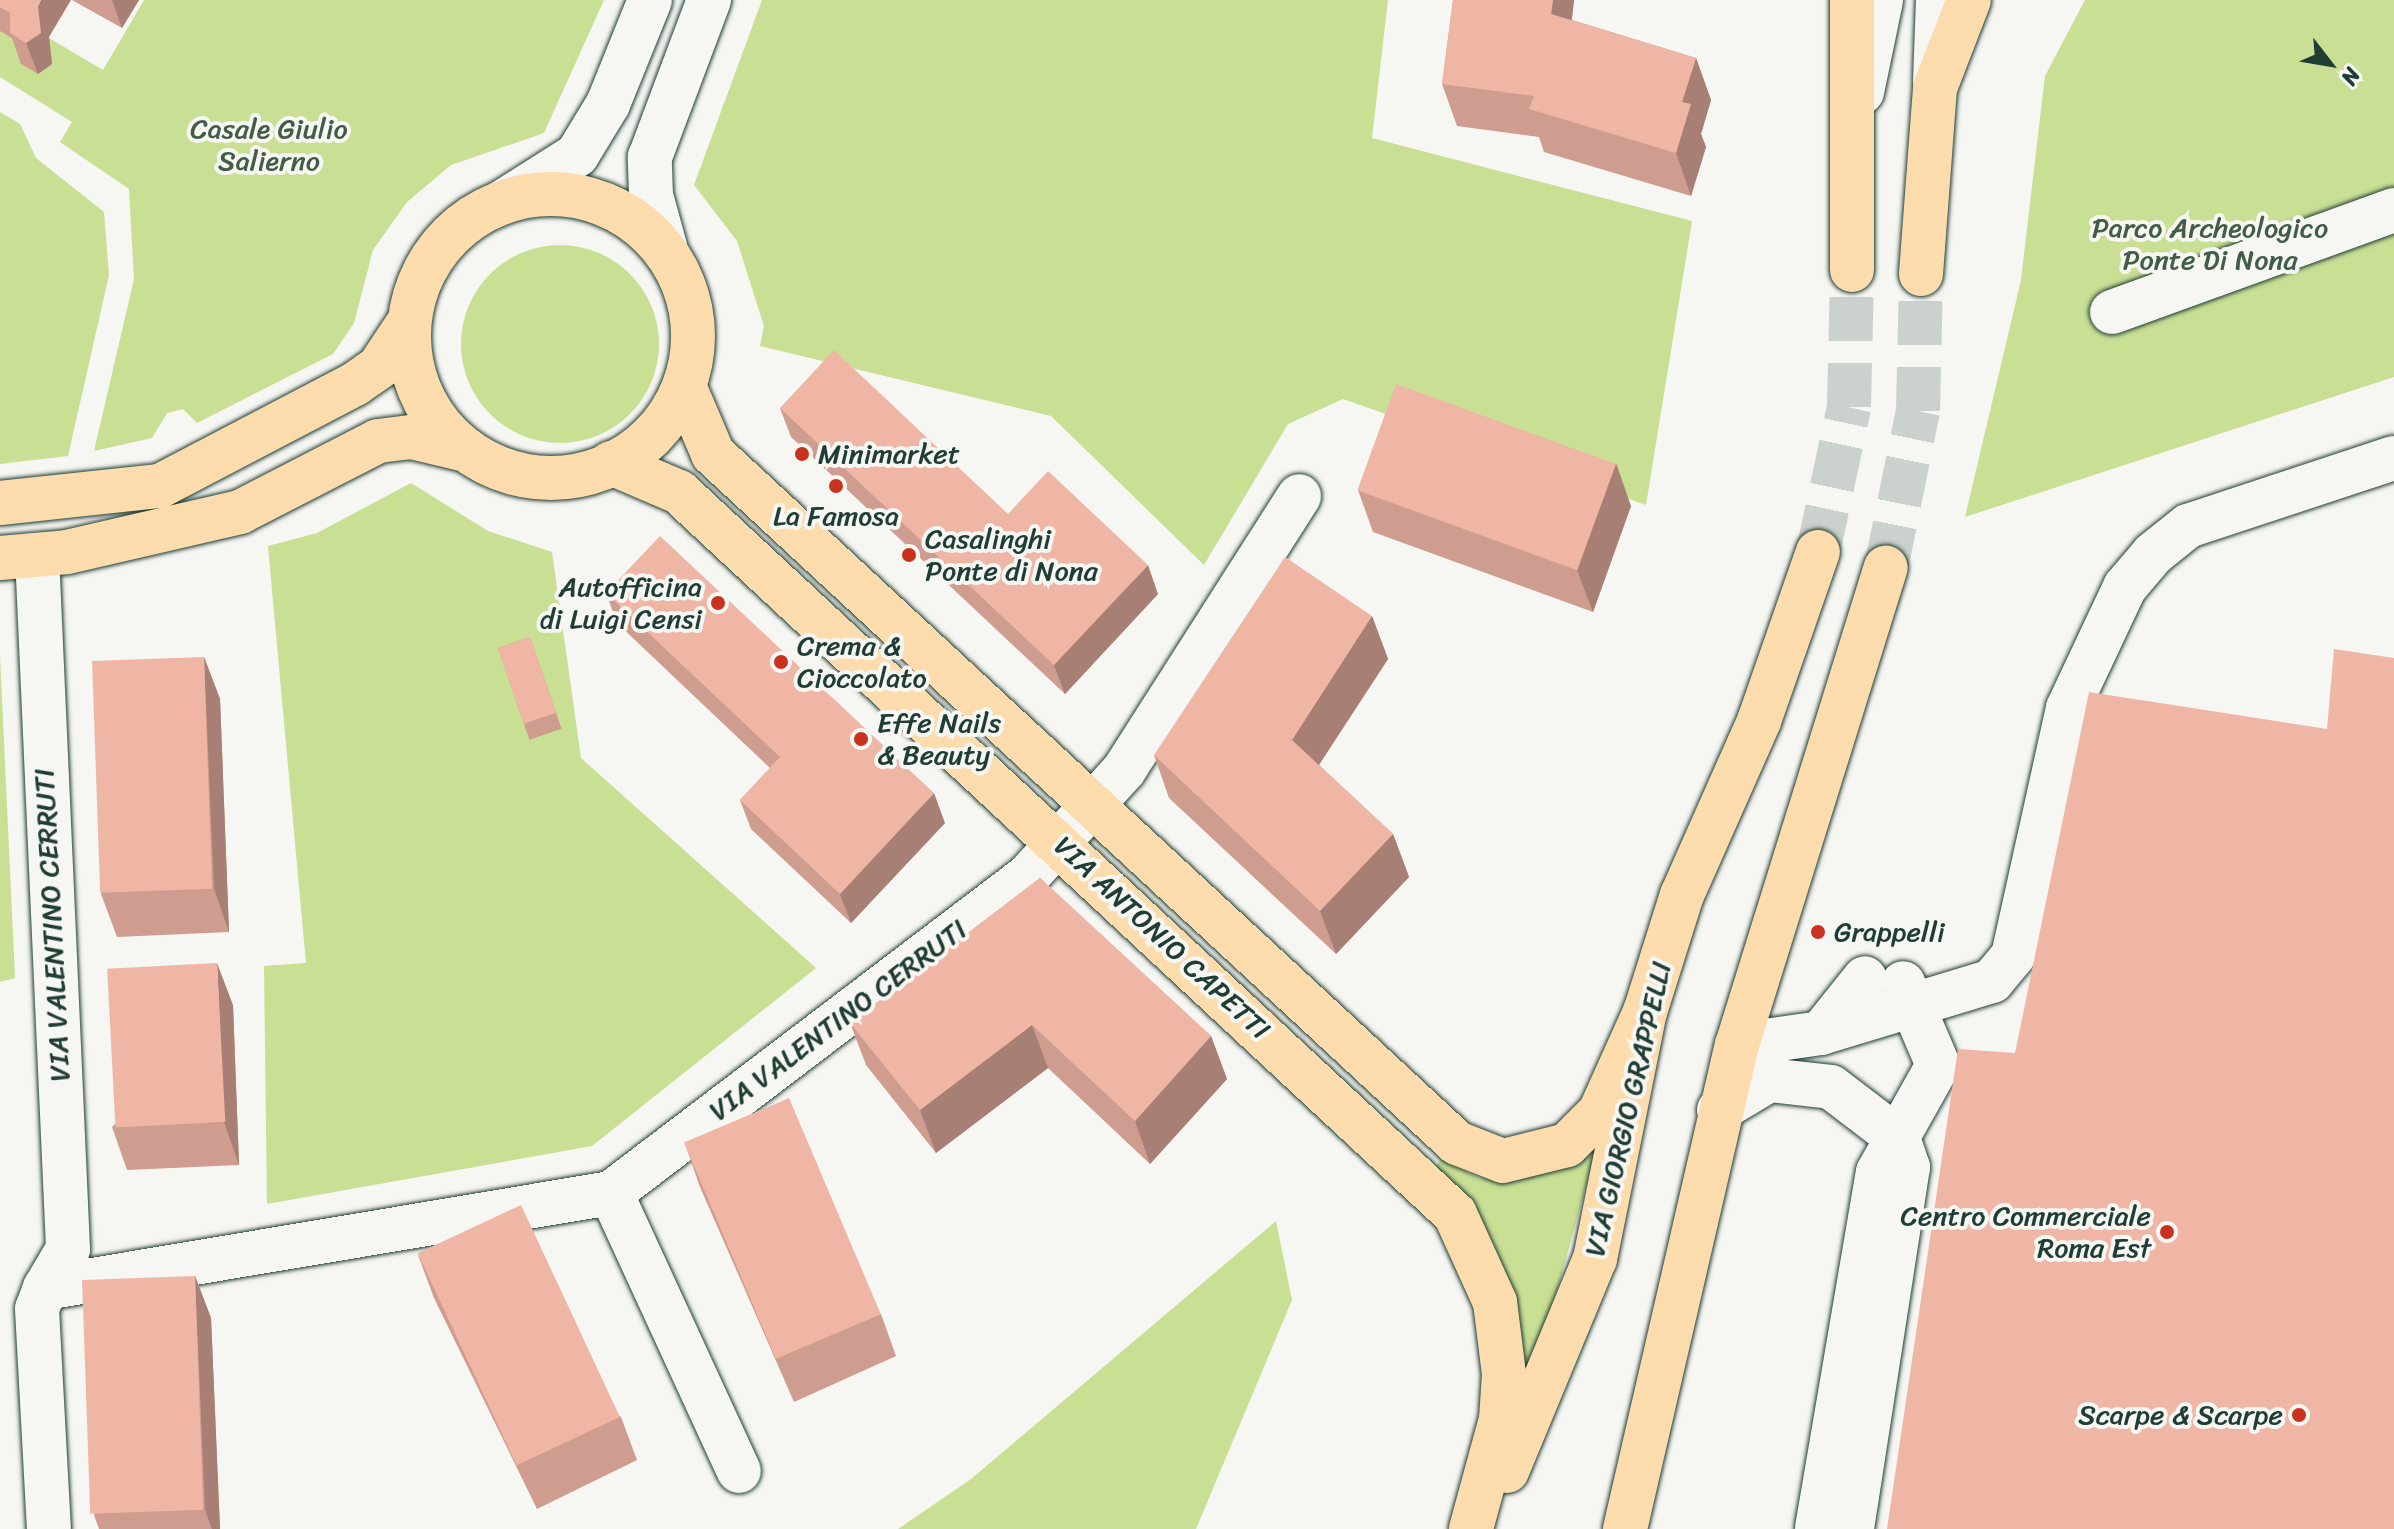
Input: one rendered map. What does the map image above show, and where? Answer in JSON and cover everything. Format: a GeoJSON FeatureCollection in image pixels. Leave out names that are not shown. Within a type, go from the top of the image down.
{"type":"FeatureCollection","features":[{"type":"Feature","properties":{"kind":"main road"},"geometry":{"type":"LineString","coordinates":[[1852,0],[1857,116],[1852,270]]}},
{"type":"Feature","properties":{"kind":"main road"},"geometry":{"type":"LineString","coordinates":[[1921,274],[1935,88],[1969,0]]}},
{"type":"Feature","properties":{"kind":"main road"},"geometry":{"type":"LineString","coordinates":[[19,556],[240,512],[378,441],[412,437],[466,450],[525,476],[568,476],[611,463],[668,424],[687,393],[696,360],[691,288],[666,250],[627,220],[585,202],[542,196],[501,203],[449,231],[427,257],[411,292],[409,322],[419,395],[466,450]]}},
{"type":"Feature","properties":{"kind":"main road"},"geometry":{"type":"LineString","coordinates":[[0,503],[160,486],[355,384],[379,367],[409,322]]}},
{"type":"Feature","properties":{"kind":"main road","name":"VIA ANTONIO CAPETTI"},"geometry":{"type":"LineString","coordinates":[[687,393],[713,454],[1439,1128],[1483,1159],[1503,1161],[1567,1145],[1600,1112],[1645,1012]]}},
{"type":"Feature","properties":{"kind":"main road","name":"VIA ANTONIO CAPETTI"},"geometry":{"type":"LineString","coordinates":[[611,463],[679,492],[1059,841],[1455,1214],[1495,1302],[1501,1419],[1471,1529]]}},
{"type":"Feature","properties":{"kind":"main road","name":"VIA GIORGIO GRAPPELLI"},"geometry":{"type":"LineString","coordinates":[[1481,1529],[1595,1259],[1645,1012],[1682,895],[1759,721],[1818,552]]}},
{"type":"Feature","properties":{"kind":"main road"},"geometry":{"type":"LineString","coordinates":[[1634,1516],[1719,1110],[1886,568]]}},
{"type":"Feature","properties":{"kind":"street"},"geometry":{"type":"LineString","coordinates":[[501,203],[577,155],[608,104],[650,0]]}},
{"type":"Feature","properties":{"kind":"street"},"geometry":{"type":"LineString","coordinates":[[666,250],[651,195],[650,157],[709,0]]}},
{"type":"Feature","properties":{"kind":"street"},"geometry":{"type":"LineString","coordinates":[[1857,116],[1881,0]]}},
{"type":"Feature","properties":{"kind":"street"},"geometry":{"type":"LineString","coordinates":[[1935,88],[1938,0]]}},
{"type":"Feature","properties":{"kind":"street"},"geometry":{"type":"LineString","coordinates":[[2112,312],[2394,210]]}},
{"type":"Feature","properties":{"kind":"street"},"geometry":{"type":"LineString","coordinates":[[1737,1045],[1821,1033],[1893,989],[1992,981],[2013,956],[2068,708],[2125,587],[2153,554],[2188,526],[2394,458]]}},
{"type":"Feature","properties":{"kind":"street","name":"VIA ANTONIO CAPETTI"},"geometry":{"type":"LineString","coordinates":[[1093,805],[1124,770],[1299,496]]}},
{"type":"Feature","properties":{"kind":"street","name":"VIA VALENTINO CERRUTI"},"geometry":{"type":"LineString","coordinates":[[19,556],[68,1249],[45,1288],[37,1309],[49,1529]]}},
{"type":"Feature","properties":{"kind":"street","name":"VIA VALENTINO CERRUTI"},"geometry":{"type":"LineString","coordinates":[[45,1288],[611,1193],[1028,876],[1093,805]]}},
{"type":"Feature","properties":{"kind":"street"},"geometry":{"type":"LineString","coordinates":[[1817,1528],[1853,1291],[1878,1172],[1938,1065],[1893,989]]}},
{"type":"Feature","properties":{"kind":"street"},"geometry":{"type":"LineString","coordinates":[[1719,1110],[1750,1087],[1800,1080],[1860,1104],[1898,1138],[1908,1167],[1906,1205],[1852,1529]]}},
{"type":"Feature","properties":{"kind":"street"},"geometry":{"type":"LineString","coordinates":[[611,1193],[739,1471]]}},
{"type":"Feature","properties":{"kind":"green space","name":"Casale Giulio Salierno"},"geometry":{"type":"Polygon","coordinates":[[[144,0],[604,0],[544,133],[451,165],[407,202],[373,250],[354,323],[333,354],[197,423],[183,409],[167,413],[152,438],[94,451],[134,279],[129,189],[60,142],[72,122],[0,77],[0,9],[103,70],[144,0]]]}},
{"type":"Feature","properties":{"kind":"green space"},"geometry":{"type":"Polygon","coordinates":[[[762,0],[1388,0],[1372,138],[1692,221],[1646,505],[1343,399],[1288,424],[1204,565],[1051,416],[760,346],[764,326],[737,241],[694,185],[762,0]]]}},
{"type":"Feature","properties":{"kind":"green space","name":"Parco Archeologico Ponte Di Nona"},"geometry":{"type":"Polygon","coordinates":[[[2085,0],[2394,0],[2394,377],[1965,517],[2021,280],[2045,76],[2085,0]]]}},
{"type":"Feature","properties":{"kind":"green space"},"geometry":{"type":"Polygon","coordinates":[[[0,112],[20,124],[36,158],[104,212],[109,275],[68,456],[0,464],[0,112]]]}},
{"type":"Feature","properties":{"kind":"green space"},"geometry":{"type":"Polygon","coordinates":[[[560,245],[598,252],[630,274],[652,306],[659,344],[652,382],[630,414],[598,436],[560,443],[522,436],[490,414],[468,382],[461,344],[468,306],[490,274],[522,252],[560,245]]]}},
{"type":"Feature","properties":{"kind":"green space"},"geometry":{"type":"Polygon","coordinates":[[[411,483],[488,531],[552,552],[581,758],[816,968],[592,1146],[267,1204],[264,966],[306,963],[268,546],[317,533],[411,483]]]}},
{"type":"Feature","properties":{"kind":"green space"},"geometry":{"type":"Polygon","coordinates":[[[0,655],[15,978],[0,982],[0,655]]]}},
{"type":"Feature","properties":{"kind":"green space"},"geometry":{"type":"Polygon","coordinates":[[[1587,1145],[1597,1147],[1535,1370],[1522,1364],[1469,1204],[1436,1166],[1441,1159],[1479,1178],[1514,1181],[1557,1168],[1587,1145]]]}},
{"type":"Feature","properties":{"kind":"green space"},"geometry":{"type":"Polygon","coordinates":[[[1276,1221],[1292,1300],[1196,1529],[898,1529],[971,1479],[1276,1221]]]}},
{"type":"Feature","properties":{"kind":"building"},"geometry":{"type":"Polygon","coordinates":[[[0,0],[41,0],[38,6],[41,33],[26,43],[10,33],[10,13],[0,7],[0,0]]]}},
{"type":"Feature","properties":{"kind":"building"},"geometry":{"type":"Polygon","coordinates":[[[1453,0],[1553,0],[1551,14],[1696,58],[1682,102],[1691,104],[1676,153],[1529,109],[1534,96],[1442,84],[1453,0]]]}},
{"type":"Feature","properties":{"kind":"building"},"geometry":{"type":"Polygon","coordinates":[[[834,350],[1008,514],[1048,471],[1148,565],[1054,665],[780,408],[834,350]]]}},
{"type":"Feature","properties":{"kind":"building"},"geometry":{"type":"Polygon","coordinates":[[[1396,384],[1616,464],[1577,570],[1357,490],[1396,384]]]}},
{"type":"Feature","properties":{"kind":"building"},"geometry":{"type":"Polygon","coordinates":[[[660,536],[934,793],[840,894],[740,800],[780,757],[606,593],[660,536]]]}},
{"type":"Feature","properties":{"kind":"building"},"geometry":{"type":"Polygon","coordinates":[[[1285,557],[1372,616],[1292,740],[1393,834],[1320,911],[1154,755],[1285,557]]]}},
{"type":"Feature","properties":{"kind":"building"},"geometry":{"type":"Polygon","coordinates":[[[530,637],[556,713],[524,724],[498,648],[530,637]]]}},
{"type":"Feature","properties":{"kind":"building","name":"Centro Commerciale Roma Est"},"geometry":{"type":"Polygon","coordinates":[[[2334,649],[2394,658],[2394,1529],[1887,1529],[1958,1049],[2015,1053],[2089,692],[2327,729],[2334,649]]]}},
{"type":"Feature","properties":{"kind":"building"},"geometry":{"type":"Polygon","coordinates":[[[204,657],[212,889],[100,893],[92,661],[204,657]]]}},
{"type":"Feature","properties":{"kind":"building"},"geometry":{"type":"Polygon","coordinates":[[[1040,878],[1211,1036],[1135,1121],[1032,1025],[920,1110],[850,1023],[1040,878]]]}},
{"type":"Feature","properties":{"kind":"building"},"geometry":{"type":"Polygon","coordinates":[[[217,963],[225,1122],[115,1128],[107,969],[217,963]]]}},
{"type":"Feature","properties":{"kind":"building"},"geometry":{"type":"Polygon","coordinates":[[[789,1098],[881,1314],[776,1359],[684,1143],[789,1098]]]}},
{"type":"Feature","properties":{"kind":"building"},"geometry":{"type":"Polygon","coordinates":[[[521,1205],[620,1417],[517,1465],[418,1253],[521,1205]]]}},
{"type":"Feature","properties":{"kind":"building"},"geometry":{"type":"Polygon","coordinates":[[[195,1276],[203,1510],[90,1514],[82,1280],[195,1276]]]}},
{"type":"Feature","properties":{"kind":"tunnel"},"geometry":{"type":"LineString","coordinates":[[1818,552],[1849,407],[1852,270]]}},
{"type":"Feature","properties":{"kind":"tunnel"},"geometry":{"type":"LineString","coordinates":[[1886,568],[1918,411],[1921,274]]}},
{"type":"Feature","properties":{"kind":"place","name":"Minimarket"},"geometry":{"type":"Point","coordinates":[802,454]}},
{"type":"Feature","properties":{"kind":"place","name":"La Famosa"},"geometry":{"type":"Point","coordinates":[836,486]}},
{"type":"Feature","properties":{"kind":"place","name":"Casalinghi Ponte di Nona"},"geometry":{"type":"Point","coordinates":[909,555]}},
{"type":"Feature","properties":{"kind":"place","name":"Autofficina di Luigi Censi"},"geometry":{"type":"Point","coordinates":[718,603]}},
{"type":"Feature","properties":{"kind":"place","name":"Crema & Cioccolato"},"geometry":{"type":"Point","coordinates":[781,662]}},
{"type":"Feature","properties":{"kind":"place","name":"Effe Nails & Beauty"},"geometry":{"type":"Point","coordinates":[861,739]}},
{"type":"Feature","properties":{"kind":"place","name":"Grappelli"},"geometry":{"type":"Point","coordinates":[1818,932]}},
{"type":"Feature","properties":{"kind":"place","name":"Centro Commerciale Roma Est"},"geometry":{"type":"Point","coordinates":[2167,1232]}},
{"type":"Feature","properties":{"kind":"place","name":"Scarpe & Scarpe"},"geometry":{"type":"Point","coordinates":[2299,1415]}}]}
